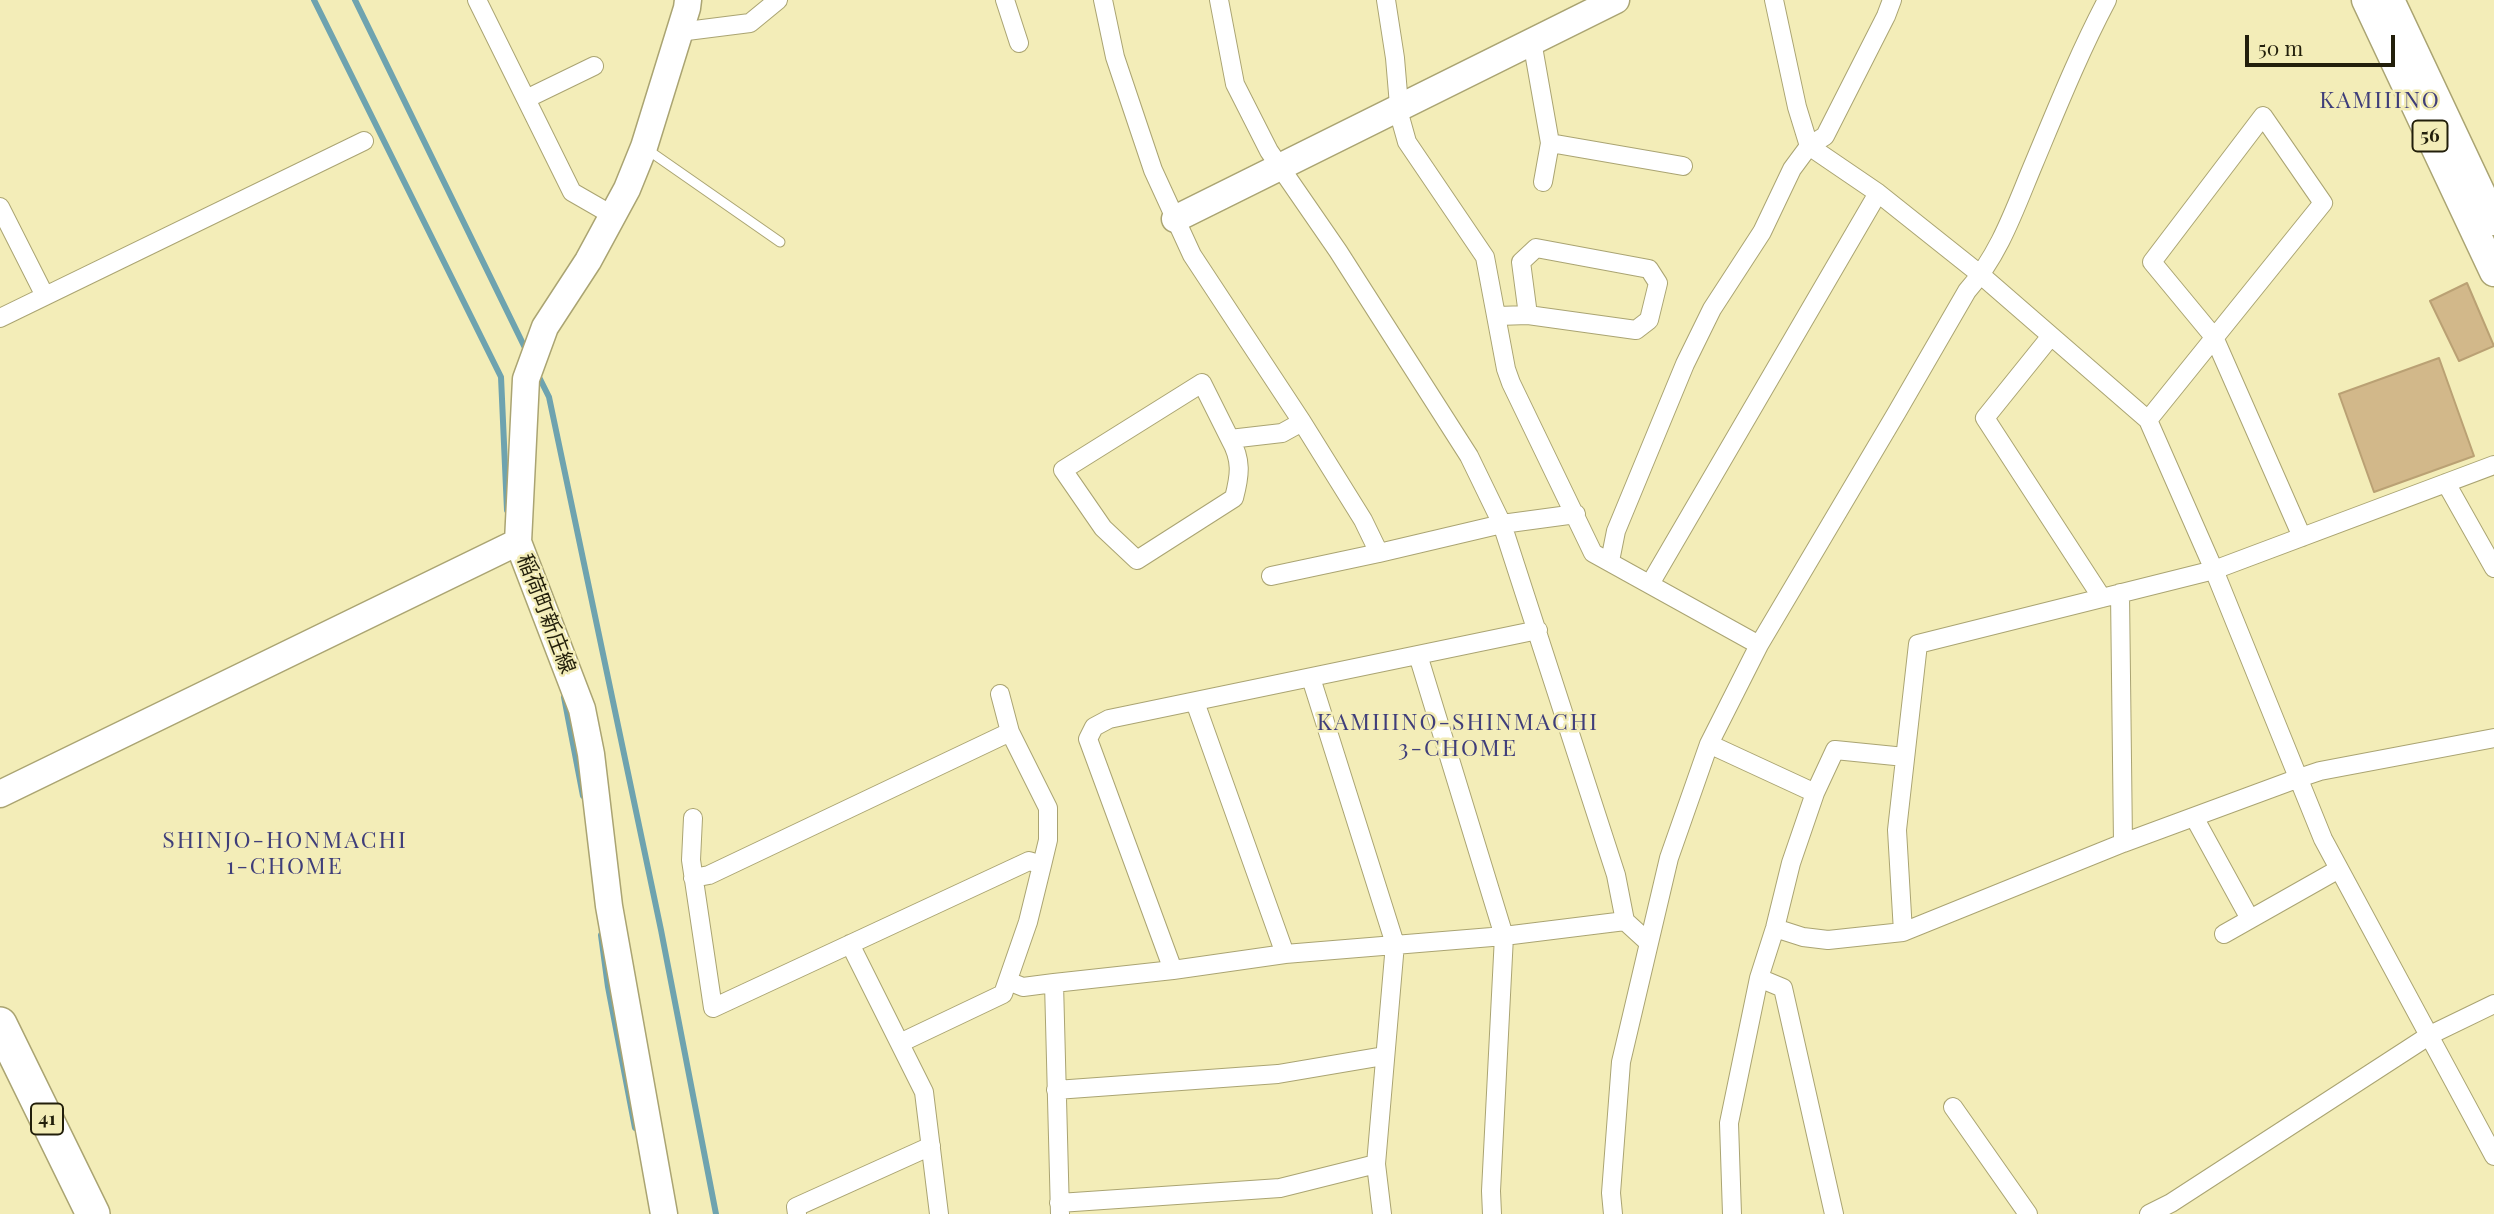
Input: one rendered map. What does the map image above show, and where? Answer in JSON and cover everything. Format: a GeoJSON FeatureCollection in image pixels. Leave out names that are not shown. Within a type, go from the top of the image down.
{"type":"FeatureCollection","features":[{"type":"Feature","properties":{"kind":"highway","name":"41"},"geometry":{"type":"LineString","coordinates":[[0,1024],[93,1214]]}},
{"type":"Feature","properties":{"kind":"main road"},"geometry":{"type":"LineString","coordinates":[[1175,219],[1616,0]]}},
{"type":"Feature","properties":{"kind":"main road","name":"56"},"geometry":{"type":"LineString","coordinates":[[2366,0],[2494,272]]}},
{"type":"Feature","properties":{"kind":"main road","name":"56"},"geometry":{"type":"LineString","coordinates":[[2390,0],[2494,221]]}},
{"type":"Feature","properties":{"kind":"main road","name":"稲荷町新庄線"},"geometry":{"type":"LineString","coordinates":[[664,1214],[609,906],[591,754],[582,709],[518,542],[526,379],[545,327],[588,261],[627,189],[644,147],[684,10]]}},
{"type":"Feature","properties":{"kind":"main road"},"geometry":{"type":"LineString","coordinates":[[0,794],[518,542]]}},
{"type":"Feature","properties":{"kind":"street"},"geometry":{"type":"LineString","coordinates":[[477,0],[572,192],[612,215]]}},
{"type":"Feature","properties":{"kind":"street"},"geometry":{"type":"LineString","coordinates":[[1005,0],[1019,43]]}},
{"type":"Feature","properties":{"kind":"street"},"geometry":{"type":"LineString","coordinates":[[1103,0],[1115,57],[1153,170],[1192,255],[1302,422],[1363,520],[1379,552]]}},
{"type":"Feature","properties":{"kind":"street"},"geometry":{"type":"LineString","coordinates":[[1219,0],[1235,84],[1269,151],[1338,251],[1469,456],[1502,524],[1616,875],[1625,921],[1648,942]]}},
{"type":"Feature","properties":{"kind":"street"},"geometry":{"type":"LineString","coordinates":[[1385,0],[1395,58],[1399,107],[1407,142],[1485,257],[1511,383],[1593,553],[1759,645]]}},
{"type":"Feature","properties":{"kind":"street"},"geometry":{"type":"LineString","coordinates":[[1774,0],[1797,107],[1809,146],[1878,193],[1981,275],[2148,420],[2214,570],[2323,839],[2494,1156]]}},
{"type":"Feature","properties":{"kind":"street"},"geometry":{"type":"LineString","coordinates":[[1610,561],[1616,531],[1690,353],[1712,309],[1762,232],[1792,169],[1809,146],[1825,136],[1892,0]]}},
{"type":"Feature","properties":{"kind":"street"},"geometry":{"type":"LineString","coordinates":[[1614,1214],[1611,1193],[1621,1062],[1669,858],[1709,744],[1759,645],[1967,291],[1981,275],[2008,230],[2085,41],[2107,0]]}},
{"type":"Feature","properties":{"kind":"street"},"geometry":{"type":"LineString","coordinates":[[684,10],[750,23],[773,1]]}},
{"type":"Feature","properties":{"kind":"street"},"geometry":{"type":"LineString","coordinates":[[1532,41],[1550,143],[1543,182]]}},
{"type":"Feature","properties":{"kind":"street"},"geometry":{"type":"LineString","coordinates":[[526,99],[594,66]]}},
{"type":"Feature","properties":{"kind":"street"},"geometry":{"type":"LineString","coordinates":[[2148,420],[2214,337],[2323,202],[2263,116],[2152,262],[2214,337],[2302,537]]}},
{"type":"Feature","properties":{"kind":"street"},"geometry":{"type":"LineString","coordinates":[[0,318],[363,141]]}},
{"type":"Feature","properties":{"kind":"street"},"geometry":{"type":"LineString","coordinates":[[1550,143],[1683,166]]}},
{"type":"Feature","properties":{"kind":"street"},"geometry":{"type":"LineString","coordinates":[[1650,584],[1878,193]]}},
{"type":"Feature","properties":{"kind":"street"},"geometry":{"type":"LineString","coordinates":[[0,207],[45,296]]}},
{"type":"Feature","properties":{"kind":"street"},"geometry":{"type":"LineString","coordinates":[[1498,316],[1528,315],[1636,330],[1650,320],[1658,283],[1649,269],[1536,248],[1521,262],[1528,315]]}},
{"type":"Feature","properties":{"kind":"street"},"geometry":{"type":"LineString","coordinates":[[2051,336],[1985,418],[2102,598]]}},
{"type":"Feature","properties":{"kind":"street"},"geometry":{"type":"LineString","coordinates":[[1202,383],[1230,439],[1236,449],[1240,473],[1234,498],[1137,559],[1103,528],[1063,470],[1202,383]]}},
{"type":"Feature","properties":{"kind":"street"},"geometry":{"type":"LineString","coordinates":[[1230,439],[1282,433],[1302,422]]}},
{"type":"Feature","properties":{"kind":"street"},"geometry":{"type":"LineString","coordinates":[[1903,932],[1897,830],[1918,644],[2214,570],[2494,465]]}},
{"type":"Feature","properties":{"kind":"street"},"geometry":{"type":"LineString","coordinates":[[2446,482],[2494,568]]}},
{"type":"Feature","properties":{"kind":"street"},"geometry":{"type":"LineString","coordinates":[[1270,576],[1502,524],[1576,514]]}},
{"type":"Feature","properties":{"kind":"street"},"geometry":{"type":"LineString","coordinates":[[2120,593],[2123,842]]}},
{"type":"Feature","properties":{"kind":"street"},"geometry":{"type":"LineString","coordinates":[[1173,970],[1088,739],[1094,727],[1109,719],[1538,630]]}},
{"type":"Feature","properties":{"kind":"street"},"geometry":{"type":"LineString","coordinates":[[1418,655],[1504,936],[1492,1214]]}},
{"type":"Feature","properties":{"kind":"street"},"geometry":{"type":"LineString","coordinates":[[1311,678],[1395,944],[1376,1164],[1382,1214]]}},
{"type":"Feature","properties":{"kind":"street"},"geometry":{"type":"LineString","coordinates":[[900,1042],[1003,994],[1028,922],[1048,840],[1048,808],[1010,732],[1000,694]]}},
{"type":"Feature","properties":{"kind":"street"},"geometry":{"type":"LineString","coordinates":[[1195,702],[1285,954]]}},
{"type":"Feature","properties":{"kind":"street"},"geometry":{"type":"LineString","coordinates":[[694,878],[709,875],[1010,732]]}},
{"type":"Feature","properties":{"kind":"street"},"geometry":{"type":"LineString","coordinates":[[1775,928],[1803,937],[1828,940],[1903,932],[2123,842],[2320,771],[2494,738]]}},
{"type":"Feature","properties":{"kind":"street"},"geometry":{"type":"LineString","coordinates":[[1709,744],[1815,793]]}},
{"type":"Feature","properties":{"kind":"street"},"geometry":{"type":"LineString","coordinates":[[1732,1214],[1729,1123],[1759,978],[1791,863],[1815,793],[1835,750],[1905,757]]}},
{"type":"Feature","properties":{"kind":"street"},"geometry":{"type":"LineString","coordinates":[[2194,817],[2250,919]]}},
{"type":"Feature","properties":{"kind":"street"},"geometry":{"type":"LineString","coordinates":[[693,818],[691,860],[713,1008],[1029,861],[1042,865]]}},
{"type":"Feature","properties":{"kind":"street"},"geometry":{"type":"LineString","coordinates":[[2224,934],[2339,869]]}},
{"type":"Feature","properties":{"kind":"street"},"geometry":{"type":"LineString","coordinates":[[1008,981],[1023,987],[1285,954],[1504,936],[1625,921]]}},
{"type":"Feature","properties":{"kind":"street"},"geometry":{"type":"LineString","coordinates":[[850,944],[924,1092],[939,1214]]}},
{"type":"Feature","properties":{"kind":"street"},"geometry":{"type":"LineString","coordinates":[[1759,978],[1783,988],[1833,1214]]}},
{"type":"Feature","properties":{"kind":"street"},"geometry":{"type":"LineString","coordinates":[[1054,983],[1059,1208],[1280,1188],[1376,1164]]}},
{"type":"Feature","properties":{"kind":"street"},"geometry":{"type":"LineString","coordinates":[[2149,1214],[2171,1203],[2430,1035],[2494,1004]]}},
{"type":"Feature","properties":{"kind":"street"},"geometry":{"type":"LineString","coordinates":[[1056,1090],[1278,1074],[1384,1056]]}},
{"type":"Feature","properties":{"kind":"street"},"geometry":{"type":"LineString","coordinates":[[1953,1107],[2028,1214]]}},
{"type":"Feature","properties":{"kind":"street"},"geometry":{"type":"LineString","coordinates":[[797,1214],[796,1207],[931,1146]]}},
{"type":"Feature","properties":{"kind":"lane"},"geometry":{"type":"LineString","coordinates":[[644,147],[780,243]]}},
{"type":"Feature","properties":{"kind":"building"},"geometry":{"type":"Polygon","coordinates":[[[2467,283],[2494,346],[2459,361],[2430,301],[2467,283]]]}},
{"type":"Feature","properties":{"kind":"building"},"geometry":{"type":"Polygon","coordinates":[[[2439,358],[2474,456],[2374,492],[2339,394],[2439,358]]]}},
{"type":"Feature","properties":{"kind":"waterway"},"geometry":{"type":"LineString","coordinates":[[314,0],[501,377],[507,510]]}},
{"type":"Feature","properties":{"kind":"waterway"},"geometry":{"type":"LineString","coordinates":[[355,0],[528,354]]}},
{"type":"Feature","properties":{"kind":"waterway"},"geometry":{"type":"LineString","coordinates":[[537,373],[549,397],[661,930],[716,1214]]}},
{"type":"Feature","properties":{"kind":"waterway"},"geometry":{"type":"LineString","coordinates":[[564,697],[583,796]]}},
{"type":"Feature","properties":{"kind":"waterway"},"geometry":{"type":"LineString","coordinates":[[601,935],[608,987],[635,1128]]}},
{"type":"Feature","properties":{"kind":"district","name":"KAMIIINO"},"geometry":{"type":"Point","coordinates":[2380,101]}},
{"type":"Feature","properties":{"kind":"district","name":"KAMIIINO-SHINMACHI 3-CHOME"},"geometry":{"type":"Point","coordinates":[1458,736]}},
{"type":"Feature","properties":{"kind":"district","name":"SHINJO-HONMACHI 1-CHOME"},"geometry":{"type":"Point","coordinates":[285,854]}}]}
